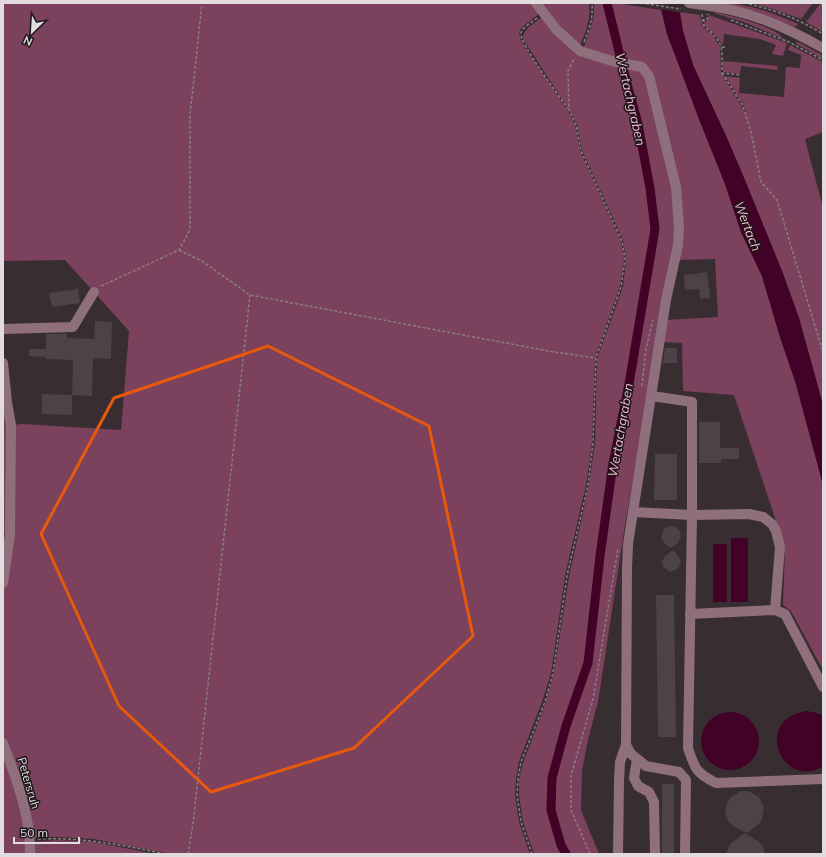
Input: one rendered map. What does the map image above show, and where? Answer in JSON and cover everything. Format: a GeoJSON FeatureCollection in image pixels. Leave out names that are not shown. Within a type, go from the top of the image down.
{"type":"FeatureCollection","features":[{"type":"Feature","properties":{"kind":"street"},"geometry":{"type":"LineString","coordinates":[[536,3],[556,29],[580,51],[612,61],[642,67],[649,76],[676,187],[679,214],[678,245],[666,300],[628,544],[626,745],[620,762],[618,780],[618,854]]}},
{"type":"Feature","properties":{"kind":"street"},"geometry":{"type":"LineString","coordinates":[[685,6],[701,9],[714,8],[759,17],[796,32],[823,48]]}},
{"type":"Feature","properties":{"kind":"street"},"geometry":{"type":"LineString","coordinates":[[3,329],[73,327],[94,292]]}},
{"type":"Feature","properties":{"kind":"street"},"geometry":{"type":"LineString","coordinates":[[3,363],[11,432],[10,534],[3,584]]}},
{"type":"Feature","properties":{"kind":"street"},"geometry":{"type":"LineString","coordinates":[[652,396],[692,402],[692,515],[688,748],[693,763],[704,777],[716,783],[823,779]]}},
{"type":"Feature","properties":{"kind":"street"},"geometry":{"type":"LineString","coordinates":[[633,512],[692,515],[749,514],[763,517],[772,524],[776,531],[780,547],[775,610]]}},
{"type":"Feature","properties":{"kind":"street"},"geometry":{"type":"LineString","coordinates":[[690,614],[775,610],[785,614],[823,687]]}},
{"type":"Feature","properties":{"kind":"street","name":"Petersruh"},"geometry":{"type":"LineString","coordinates":[[3,743],[22,798],[30,840],[30,854]]}},
{"type":"Feature","properties":{"kind":"street"},"geometry":{"type":"LineString","coordinates":[[626,745],[631,754],[646,766],[679,772],[686,780],[686,854]]}},
{"type":"Feature","properties":{"kind":"street"},"geometry":{"type":"LineString","coordinates":[[636,759],[634,778],[638,786],[649,792],[654,802],[655,854]]}},
{"type":"Feature","properties":{"kind":"path"},"geometry":{"type":"LineString","coordinates":[[94,292],[103,285],[179,250],[190,230],[190,115],[202,3]]}},
{"type":"Feature","properties":{"kind":"path"},"geometry":{"type":"LineString","coordinates":[[569,110],[568,71],[580,51],[590,27],[593,14],[592,3]]}},
{"type":"Feature","properties":{"kind":"path"},"geometry":{"type":"LineString","coordinates":[[641,3],[685,6]]}},
{"type":"Feature","properties":{"kind":"path"},"geometry":{"type":"LineString","coordinates":[[749,4],[767,8],[802,22],[823,34]]}},
{"type":"Feature","properties":{"kind":"path"},"geometry":{"type":"LineString","coordinates":[[701,9],[714,8]]}},
{"type":"Feature","properties":{"kind":"path"},"geometry":{"type":"LineString","coordinates":[[532,854],[521,822],[517,795],[518,780],[521,762],[545,702],[553,673],[568,576],[589,478],[593,442],[596,358],[621,287],[625,259],[622,241],[581,151],[576,125],[569,110],[522,40],[521,33],[523,29],[544,14]]}},
{"type":"Feature","properties":{"kind":"path"},"geometry":{"type":"LineString","coordinates":[[707,16],[707,20],[702,20],[704,26],[714,34],[722,47],[722,73],[743,106],[751,132],[761,182],[776,200],[823,352]]}},
{"type":"Feature","properties":{"kind":"path"},"geometry":{"type":"LineString","coordinates":[[725,18],[789,42],[823,60]]}},
{"type":"Feature","properties":{"kind":"path"},"geometry":{"type":"LineString","coordinates":[[722,47],[727,48]]}},
{"type":"Feature","properties":{"kind":"path"},"geometry":{"type":"LineString","coordinates":[[722,73],[740,75]]}},
{"type":"Feature","properties":{"kind":"path"},"geometry":{"type":"LineString","coordinates":[[179,250],[202,261],[250,295],[554,352],[596,358]]}},
{"type":"Feature","properties":{"kind":"path"},"geometry":{"type":"LineString","coordinates":[[188,854],[193,824],[250,295]]}},
{"type":"Feature","properties":{"kind":"path"},"geometry":{"type":"LineString","coordinates":[[642,386],[646,349],[653,318]]}},
{"type":"Feature","properties":{"kind":"path"},"geometry":{"type":"LineString","coordinates":[[590,854],[571,810],[571,776],[593,699],[618,546]]}},
{"type":"Feature","properties":{"kind":"path"},"geometry":{"type":"LineString","coordinates":[[30,840],[58,838],[94,840],[165,854]]}},
{"type":"Feature","properties":{"kind":"highlighted area"},"geometry":{"type":"Polygon","coordinates":[[[268,346],[429,426],[473,636],[354,748],[211,792],[119,706],[41,534],[114,398],[268,346]]]}},
{"type":"Feature","properties":{"kind":"shaded area"},"geometry":{"type":"Polygon","coordinates":[[[3,3],[531,3],[539,14],[521,28],[519,33],[521,40],[568,111],[575,125],[580,151],[621,241],[624,259],[620,286],[595,358],[592,442],[586,485],[565,576],[551,673],[542,702],[519,761],[515,795],[519,822],[530,854],[171,854],[94,839],[58,837],[32,838],[3,739],[3,591],[7,571],[13,425],[22,424],[121,430],[129,331],[65,260],[3,261],[3,3]]]}},
{"type":"Feature","properties":{"kind":"shaded area"},"geometry":{"type":"Polygon","coordinates":[[[539,3],[589,3],[587,26],[579,47],[558,27],[539,3]]]}},
{"type":"Feature","properties":{"kind":"shaded area"},"geometry":{"type":"Polygon","coordinates":[[[594,3],[616,3],[661,10],[667,34],[725,184],[741,232],[762,276],[796,384],[823,485],[823,670],[791,611],[783,605],[785,548],[734,395],[683,391],[682,343],[662,342],[666,320],[718,317],[715,259],[676,260],[682,228],[651,74],[583,49],[593,21],[594,3]]]}},
{"type":"Feature","properties":{"kind":"shaded area"},"geometry":{"type":"Polygon","coordinates":[[[720,3],[730,3],[750,7],[798,24],[795,27],[761,14],[720,3]]]}},
{"type":"Feature","properties":{"kind":"shaded area"},"geometry":{"type":"Polygon","coordinates":[[[750,3],[813,3],[801,19],[767,7],[750,3]]]}},
{"type":"Feature","properties":{"kind":"shaded area"},"geometry":{"type":"Polygon","coordinates":[[[821,3],[823,3],[823,32],[806,22],[821,3]]]}},
{"type":"Feature","properties":{"kind":"shaded area"},"geometry":{"type":"Polygon","coordinates":[[[680,12],[700,15],[703,27],[713,35],[720,47],[721,73],[745,113],[744,106],[725,76],[740,78],[739,93],[784,97],[786,67],[800,68],[801,55],[788,50],[790,45],[823,62],[823,132],[805,139],[823,208],[823,405],[799,318],[782,271],[727,138],[693,65],[683,31],[680,12]]]}},
{"type":"Feature","properties":{"kind":"shaded area"},"geometry":{"type":"Polygon","coordinates":[[[715,12],[762,26],[779,34],[784,39],[744,22],[714,13],[715,12]]]}},
{"type":"Feature","properties":{"kind":"shaded area"},"geometry":{"type":"Polygon","coordinates":[[[709,15],[787,43],[783,56],[772,54],[776,45],[760,39],[724,34],[723,45],[715,34],[705,26],[704,21],[707,21],[709,15]]]}},
{"type":"Feature","properties":{"kind":"shaded area"},"geometry":{"type":"Polygon","coordinates":[[[542,17],[565,42],[636,68],[646,76],[672,187],[677,228],[625,525],[598,702],[582,771],[581,810],[599,854],[534,854],[523,822],[519,795],[519,780],[523,763],[546,702],[554,673],[569,577],[589,485],[595,442],[597,359],[623,287],[626,259],[623,240],[582,150],[577,124],[523,39],[523,35],[527,29],[542,17]]]}},
{"type":"Feature","properties":{"kind":"shaded area"},"geometry":{"type":"Polygon","coordinates":[[[798,42],[822,55],[823,59],[795,43],[798,42]]]}},
{"type":"Feature","properties":{"kind":"shaded area"},"geometry":{"type":"Polygon","coordinates":[[[723,61],[778,66],[777,70],[741,66],[740,74],[723,72],[723,61]]]}},
{"type":"Feature","properties":{"kind":"shaded area"},"geometry":{"type":"Polygon","coordinates":[[[3,373],[6,402],[8,534],[3,534],[3,373]]]}},
{"type":"Feature","properties":{"kind":"shaded area"},"geometry":{"type":"Polygon","coordinates":[[[3,748],[19,798],[28,854],[3,854],[3,748]]]}},
{"type":"Feature","properties":{"kind":"shaded area"},"geometry":{"type":"Polygon","coordinates":[[[58,840],[94,842],[156,854],[32,854],[32,842],[58,840]]]}},
{"type":"Feature","properties":{"kind":"water","name":"Wertach"},"geometry":{"type":"Polygon","coordinates":[[[660,3],[678,3],[683,31],[693,65],[745,180],[782,271],[799,318],[823,405],[823,485],[796,384],[762,276],[741,232],[725,184],[667,34],[660,3]]]}},
{"type":"Feature","properties":{"kind":"water"},"geometry":{"type":"Polygon","coordinates":[[[731,538],[748,538],[748,602],[731,602],[731,538]]]}},
{"type":"Feature","properties":{"kind":"water"},"geometry":{"type":"Polygon","coordinates":[[[713,544],[727,544],[727,602],[713,602],[713,544]]]}},
{"type":"Feature","properties":{"kind":"water"},"geometry":{"type":"Polygon","coordinates":[[[807,711],[823,716],[823,766],[809,771],[796,770],[786,762],[779,751],[777,739],[780,727],[790,717],[807,711]]]}},
{"type":"Feature","properties":{"kind":"water"},"geometry":{"type":"Polygon","coordinates":[[[724,712],[736,712],[751,720],[759,735],[759,747],[751,762],[736,770],[724,770],[709,762],[701,747],[701,735],[709,720],[724,712]]]}},
{"type":"Feature","properties":{"kind":"pier"},"geometry":{"type":"Polygon","coordinates":[[[658,3],[680,3],[682,13],[659,9],[658,3]]]}},
{"type":"Feature","properties":{"kind":"building"},"geometry":{"type":"Polygon","coordinates":[[[707,272],[710,298],[700,299],[699,289],[685,290],[684,275],[707,272]]]}},
{"type":"Feature","properties":{"kind":"building"},"geometry":{"type":"Polygon","coordinates":[[[78,289],[80,303],[52,307],[49,293],[78,289]]]}},
{"type":"Feature","properties":{"kind":"building"},"geometry":{"type":"Polygon","coordinates":[[[95,321],[112,322],[111,359],[93,358],[92,396],[72,395],[73,360],[46,359],[46,357],[29,356],[29,349],[46,349],[46,334],[67,334],[67,338],[94,339],[95,321]]]}},
{"type":"Feature","properties":{"kind":"building"},"geometry":{"type":"Polygon","coordinates":[[[665,348],[677,348],[677,363],[663,363],[665,348]]]}},
{"type":"Feature","properties":{"kind":"building"},"geometry":{"type":"Polygon","coordinates":[[[42,394],[72,395],[72,415],[42,414],[42,394]]]}},
{"type":"Feature","properties":{"kind":"building"},"geometry":{"type":"Polygon","coordinates":[[[699,422],[720,422],[720,448],[739,448],[739,459],[721,459],[721,463],[699,463],[699,422]]]}},
{"type":"Feature","properties":{"kind":"building"},"geometry":{"type":"Polygon","coordinates":[[[655,454],[677,454],[677,500],[654,500],[655,454]]]}},
{"type":"Feature","properties":{"kind":"building"},"geometry":{"type":"Polygon","coordinates":[[[674,526],[679,530],[681,536],[678,543],[671,548],[664,543],[661,537],[664,529],[674,526]]]}},
{"type":"Feature","properties":{"kind":"building"},"geometry":{"type":"Polygon","coordinates":[[[673,550],[679,557],[681,563],[678,569],[670,572],[663,567],[662,561],[665,556],[673,550]]]}},
{"type":"Feature","properties":{"kind":"building"},"geometry":{"type":"Polygon","coordinates":[[[656,595],[674,595],[676,737],[658,737],[656,595]]]}},
{"type":"Feature","properties":{"kind":"building"},"geometry":{"type":"Polygon","coordinates":[[[662,784],[674,784],[674,854],[662,854],[662,784]]]}},
{"type":"Feature","properties":{"kind":"building"},"geometry":{"type":"Polygon","coordinates":[[[741,791],[748,791],[759,797],[764,807],[762,819],[759,824],[747,833],[734,827],[729,822],[725,809],[731,797],[741,791]]]}},
{"type":"Feature","properties":{"kind":"building"},"geometry":{"type":"Polygon","coordinates":[[[745,833],[759,842],[763,847],[765,854],[726,854],[731,843],[745,833]]]}},
{"type":"Feature","properties":{"kind":"waterway","name":"Wertachgraben"},"geometry":{"type":"LineString","coordinates":[[566,854],[561,845],[551,810],[552,778],[566,726],[588,663],[600,556],[613,464],[629,384],[655,229],[650,188],[638,124],[607,3]]}}]}
